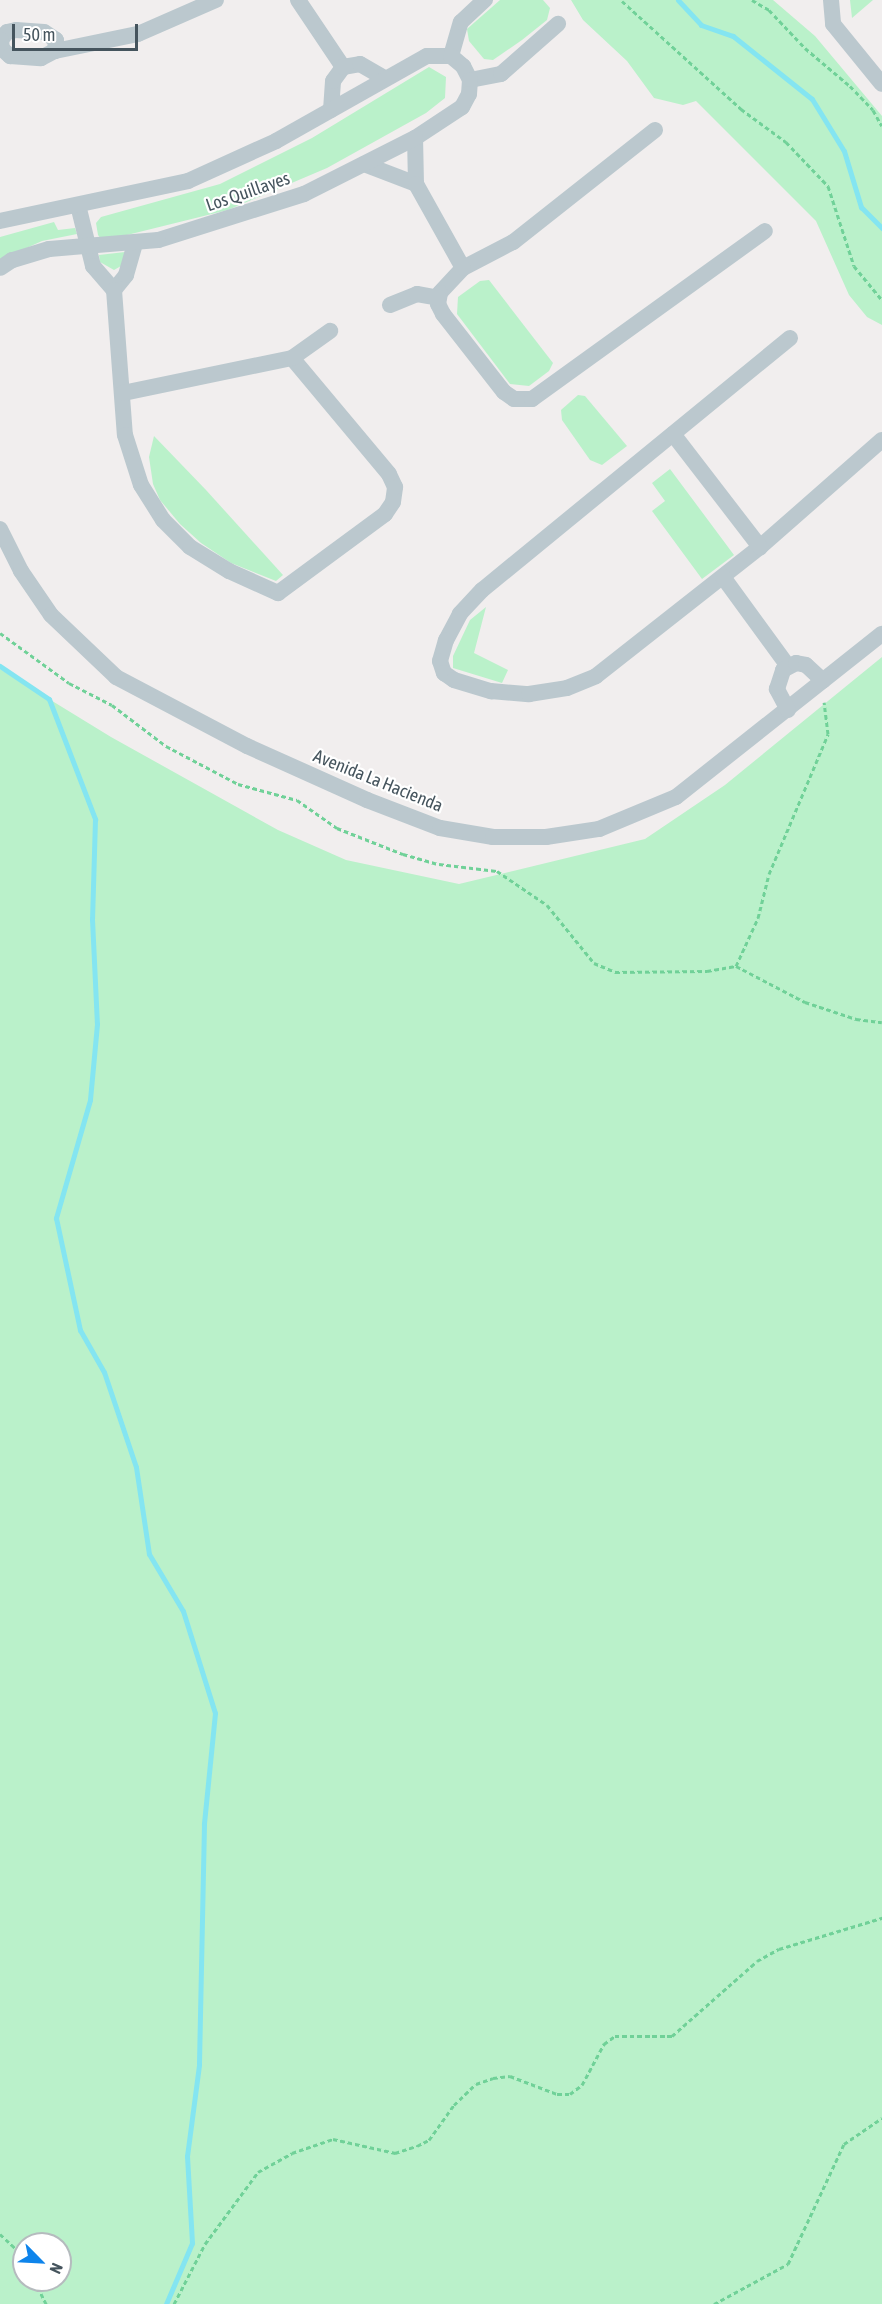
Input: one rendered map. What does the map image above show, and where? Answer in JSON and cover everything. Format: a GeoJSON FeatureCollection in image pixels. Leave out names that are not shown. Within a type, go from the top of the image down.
{"type":"FeatureCollection","features":[{"type":"Feature","properties":{"kind":"street"},"geometry":{"type":"LineString","coordinates":[[55,51],[138,34],[216,0]]}},
{"type":"Feature","properties":{"kind":"street"},"geometry":{"type":"LineString","coordinates":[[298,0],[343,67]]}},
{"type":"Feature","properties":{"kind":"street"},"geometry":{"type":"LineString","coordinates":[[485,0],[462,22],[451,56],[464,66],[470,80],[501,74],[558,24]]}},
{"type":"Feature","properties":{"kind":"street"},"geometry":{"type":"LineString","coordinates":[[831,0],[833,24],[882,84]]}},
{"type":"Feature","properties":{"kind":"street","name":"Los Quillayes"},"geometry":{"type":"LineString","coordinates":[[0,220],[188,181],[276,141],[384,78],[427,56],[451,56]]}},
{"type":"Feature","properties":{"kind":"street"},"geometry":{"type":"LineString","coordinates":[[331,110],[333,81],[343,67],[360,64],[384,78]]}},
{"type":"Feature","properties":{"kind":"street","name":"Los Quillayes"},"geometry":{"type":"LineString","coordinates":[[0,268],[12,260],[49,249],[90,248],[135,243],[224,222],[304,194],[415,138],[462,107],[470,94],[470,80]]}},
{"type":"Feature","properties":{"kind":"street"},"geometry":{"type":"LineString","coordinates":[[439,298],[463,268],[513,242],[656,130]]}},
{"type":"Feature","properties":{"kind":"street"},"geometry":{"type":"LineString","coordinates":[[415,138],[416,184],[463,268]]}},
{"type":"Feature","properties":{"kind":"street"},"geometry":{"type":"LineString","coordinates":[[364,164],[416,184]]}},
{"type":"Feature","properties":{"kind":"street"},"geometry":{"type":"LineString","coordinates":[[78,205],[80,223],[97,274],[114,290],[125,435],[141,485],[164,520],[190,547],[229,571],[278,593],[385,514],[395,495],[389,474],[292,358]]}},
{"type":"Feature","properties":{"kind":"street"},"geometry":{"type":"LineString","coordinates":[[439,298],[443,315],[504,392],[520,400],[532,399],[765,231]]}},
{"type":"Feature","properties":{"kind":"street"},"geometry":{"type":"LineString","coordinates":[[114,290],[126,275],[135,243]]}},
{"type":"Feature","properties":{"kind":"street"},"geometry":{"type":"LineString","coordinates":[[390,304],[417,294],[439,298]]}},
{"type":"Feature","properties":{"kind":"street"},"geometry":{"type":"LineString","coordinates":[[123,393],[292,358],[330,331]]}},
{"type":"Feature","properties":{"kind":"street"},"geometry":{"type":"LineString","coordinates":[[790,338],[471,601],[446,640],[442,667],[454,680],[490,691],[529,694],[567,688],[609,668],[760,547],[882,440]]}},
{"type":"Feature","properties":{"kind":"street"},"geometry":{"type":"LineString","coordinates":[[673,434],[760,547]]}},
{"type":"Feature","properties":{"kind":"street","name":"Avenida La Hacienda"},"geometry":{"type":"LineString","coordinates":[[0,529],[21,571],[51,615],[116,677],[247,746],[440,828],[493,837],[546,837],[626,821],[676,797],[882,634]]}},
{"type":"Feature","properties":{"kind":"street"},"geometry":{"type":"LineString","coordinates":[[723,577],[788,666]]}},
{"type":"Feature","properties":{"kind":"street"},"geometry":{"type":"LineString","coordinates":[[788,666],[806,665],[823,681]]}},
{"type":"Feature","properties":{"kind":"street"},"geometry":{"type":"LineString","coordinates":[[788,666],[777,682],[788,710]]}},
{"type":"Feature","properties":{"kind":"path"},"geometry":{"type":"LineString","coordinates":[[622,0],[741,109],[786,142],[828,186],[854,266],[882,300]]}},
{"type":"Feature","properties":{"kind":"path"},"geometry":{"type":"LineString","coordinates":[[752,0],[769,10],[805,48],[850,86],[873,110],[882,126]]}},
{"type":"Feature","properties":{"kind":"path"},"geometry":{"type":"LineString","coordinates":[[0,633],[69,683],[112,705],[166,746],[238,784],[297,800],[337,828],[404,854],[450,866],[497,871],[547,905],[594,963],[615,972],[707,971],[736,966],[805,1002],[856,1019],[882,1022]]}},
{"type":"Feature","properties":{"kind":"path"},"geometry":{"type":"LineString","coordinates":[[736,966],[758,918],[769,874],[828,734],[823,681]]}},
{"type":"Feature","properties":{"kind":"path"},"geometry":{"type":"LineString","coordinates":[[174,2304],[205,2244],[258,2172],[292,2153],[333,2139],[395,2153],[417,2146],[429,2140],[454,2104],[476,2084],[493,2078],[510,2076],[557,2094],[570,2094],[582,2085],[604,2044],[615,2036],[672,2036],[764,1957],[779,1949],[882,1918]]}},
{"type":"Feature","properties":{"kind":"path"},"geometry":{"type":"LineString","coordinates":[[714,2304],[788,2264],[844,2144],[882,2118]]}},
{"type":"Feature","properties":{"kind":"path"},"geometry":{"type":"LineString","coordinates":[[0,2234],[12,2245]]}},
{"type":"Feature","properties":{"kind":"green space"},"geometry":{"type":"Polygon","coordinates":[[[500,0],[543,0],[550,8],[547,20],[522,40],[493,60],[484,59],[469,41],[467,29],[500,0]]]}},
{"type":"Feature","properties":{"kind":"green space"},"geometry":{"type":"Polygon","coordinates":[[[571,0],[773,0],[815,36],[882,116],[882,325],[867,317],[849,295],[816,221],[696,101],[683,105],[654,98],[627,61],[583,20],[571,0]]]}},
{"type":"Feature","properties":{"kind":"green space"},"geometry":{"type":"Polygon","coordinates":[[[850,0],[873,0],[852,18],[850,0]]]}},
{"type":"Feature","properties":{"kind":"green space"},"geometry":{"type":"Polygon","coordinates":[[[429,67],[446,77],[445,98],[426,113],[327,168],[228,210],[127,235],[101,239],[98,235],[96,223],[101,217],[220,184],[312,138],[429,67]]]}},
{"type":"Feature","properties":{"kind":"green space"},"geometry":{"type":"Polygon","coordinates":[[[54,222],[58,230],[75,228],[77,234],[42,241],[0,260],[0,237],[54,222]]]}},
{"type":"Feature","properties":{"kind":"green space"},"geometry":{"type":"Polygon","coordinates":[[[125,252],[121,266],[114,270],[100,262],[99,255],[125,252]]]}},
{"type":"Feature","properties":{"kind":"green space"},"geometry":{"type":"Polygon","coordinates":[[[489,280],[553,363],[549,371],[529,386],[510,384],[457,314],[458,297],[480,281],[489,280]]]}},
{"type":"Feature","properties":{"kind":"green space"},"geometry":{"type":"Polygon","coordinates":[[[578,395],[585,396],[627,446],[602,465],[590,460],[562,420],[561,410],[578,395]]]}},
{"type":"Feature","properties":{"kind":"green space"},"geometry":{"type":"Polygon","coordinates":[[[154,436],[283,575],[276,581],[231,563],[201,543],[180,524],[160,500],[153,484],[149,457],[154,436]]]}},
{"type":"Feature","properties":{"kind":"green space"},"geometry":{"type":"Polygon","coordinates":[[[670,469],[734,555],[702,579],[652,511],[665,501],[652,483],[670,469]]]}},
{"type":"Feature","properties":{"kind":"green space"},"geometry":{"type":"Polygon","coordinates":[[[486,607],[474,653],[508,670],[502,683],[453,668],[453,656],[470,620],[486,607]]]}},
{"type":"Feature","properties":{"kind":"green space"},"geometry":{"type":"Polygon","coordinates":[[[882,657],[882,2304],[0,2304],[0,669],[111,737],[278,830],[346,860],[459,884],[645,839],[725,785],[882,657]]]}},
{"type":"Feature","properties":{"kind":"waterway"},"geometry":{"type":"LineString","coordinates":[[678,0],[701,25],[733,36],[812,99],[844,151],[861,207],[882,228]]}},
{"type":"Feature","properties":{"kind":"waterway"},"geometry":{"type":"LineString","coordinates":[[0,666],[49,699],[95,819],[92,919],[97,1024],[90,1100],[56,1218],[80,1330],[104,1372],[136,1467],[149,1554],[183,1611],[215,1713],[204,1824],[199,2065],[187,2156],[192,2243],[166,2304]]}}]}
